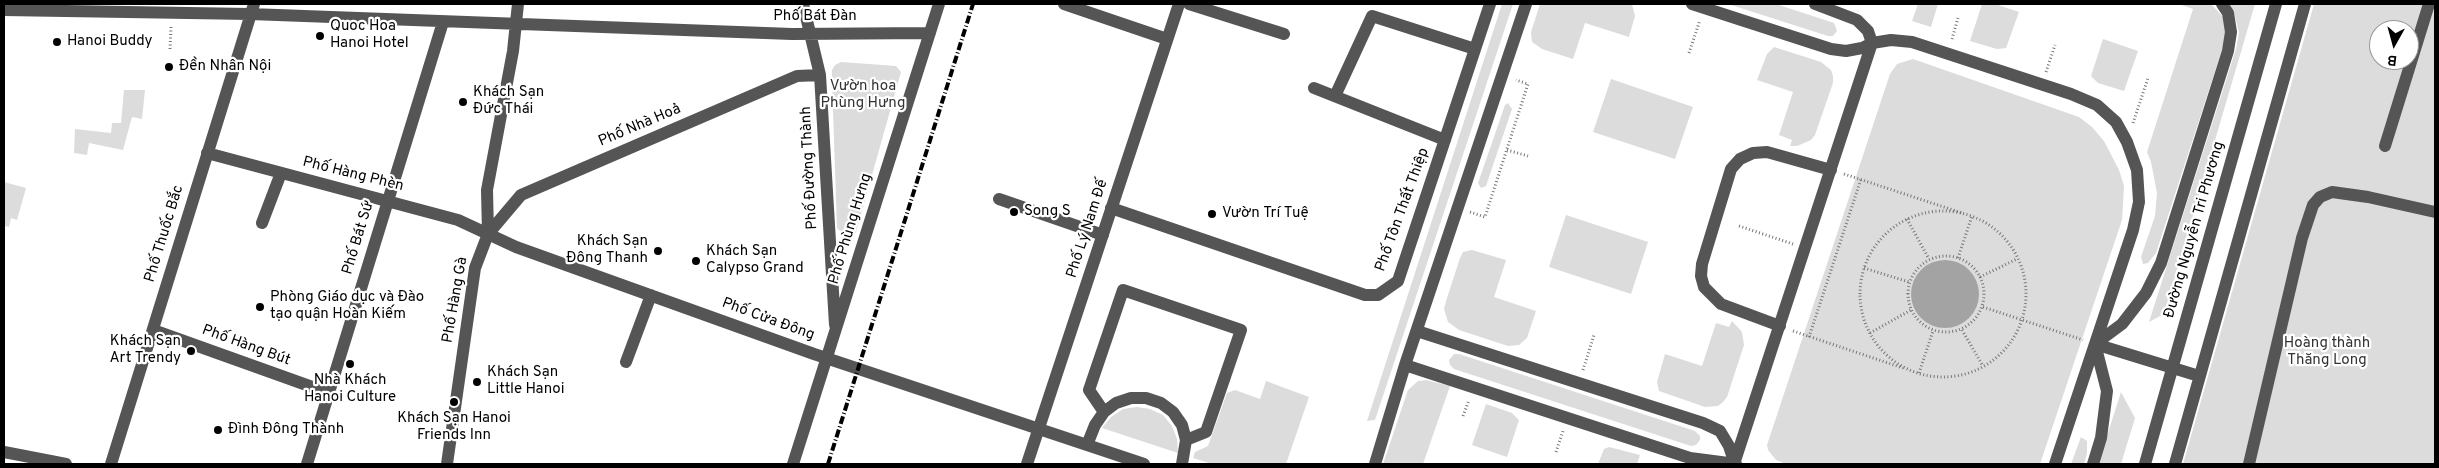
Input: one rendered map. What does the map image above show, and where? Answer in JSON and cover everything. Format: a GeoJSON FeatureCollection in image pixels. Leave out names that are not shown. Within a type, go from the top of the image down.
{"type":"FeatureCollection","features":[{"type":"Feature","properties":{"kind":"street","name":"Phố Hàng Gà"},"geometry":{"type":"LineString","coordinates":[[447,464],[475,268],[488,234],[487,190],[517,24],[518,4]]}},
{"type":"Feature","properties":{"kind":"street","name":"Phố Đường Thành"},"geometry":{"type":"LineString","coordinates":[[803,4],[820,76],[836,332]]}},
{"type":"Feature","properties":{"kind":"street","name":"Phố Phùng Hưng"},"geometry":{"type":"LineString","coordinates":[[793,464],[828,359],[939,4]]}},
{"type":"Feature","properties":{"kind":"street"},"geometry":{"type":"LineString","coordinates":[[1064,4],[1088,8],[1167,39]]}},
{"type":"Feature","properties":{"kind":"street","name":"Phố Lý Nam Đế"},"geometry":{"type":"LineString","coordinates":[[1028,464],[1179,4]]}},
{"type":"Feature","properties":{"kind":"street"},"geometry":{"type":"LineString","coordinates":[[1189,4],[1284,34]]}},
{"type":"Feature","properties":{"kind":"street","name":"Phố Tôn Thất Thiệp"},"geometry":{"type":"LineString","coordinates":[[1111,208],[1365,295],[1378,295],[1398,281],[1490,4]]}},
{"type":"Feature","properties":{"kind":"street"},"geometry":{"type":"LineString","coordinates":[[1375,464],[1416,331],[1526,4]]}},
{"type":"Feature","properties":{"kind":"street"},"geometry":{"type":"LineString","coordinates":[[1692,4],[1831,49],[1846,51],[1862,48],[1872,43],[1891,40],[1912,42],[2071,94],[2096,105],[2116,122],[2127,142],[2137,170],[2139,202],[2133,230],[2055,464]]}},
{"type":"Feature","properties":{"kind":"street"},"geometry":{"type":"LineString","coordinates":[[1735,464],[1872,43],[1868,31],[1857,20],[1815,4]]}},
{"type":"Feature","properties":{"kind":"street"},"geometry":{"type":"LineString","coordinates":[[2095,344],[2122,324],[2146,293],[2161,263],[2228,51],[2231,32],[2228,13],[2222,4]]}},
{"type":"Feature","properties":{"kind":"street","name":"Đường Nguyễn Tri Phương"},"geometry":{"type":"LineString","coordinates":[[2145,464],[2276,4]]}},
{"type":"Feature","properties":{"kind":"street"},"geometry":{"type":"LineString","coordinates":[[2174,464],[2305,4]]}},
{"type":"Feature","properties":{"kind":"street"},"geometry":{"type":"LineString","coordinates":[[2385,146],[2429,4]]}},
{"type":"Feature","properties":{"kind":"street","name":"Phố Bát Đàn"},"geometry":{"type":"LineString","coordinates":[[4,10],[171,13],[252,9],[443,22],[792,34],[810,32],[930,33]]}},
{"type":"Feature","properties":{"kind":"street","name":"Phố Thuốc Bắc"},"geometry":{"type":"LineString","coordinates":[[111,464],[252,9]]}},
{"type":"Feature","properties":{"kind":"street"},"geometry":{"type":"LineString","coordinates":[[1335,96],[1372,16],[1475,49]]}},
{"type":"Feature","properties":{"kind":"street","name":"Phố Bát Sứ"},"geometry":{"type":"LineString","coordinates":[[307,464],[443,22]]}},
{"type":"Feature","properties":{"kind":"street","name":"Phố Nhà Hoả"},"geometry":{"type":"LineString","coordinates":[[488,234],[520,195],[797,76],[820,76]]}},
{"type":"Feature","properties":{"kind":"street"},"geometry":{"type":"LineString","coordinates":[[1314,88],[1445,140]]}},
{"type":"Feature","properties":{"kind":"street"},"geometry":{"type":"LineString","coordinates":[[1780,326],[1721,304],[1704,287],[1701,276],[1702,264],[1731,170],[1740,159],[1753,153],[1767,152],[1831,170]]}},
{"type":"Feature","properties":{"kind":"street","name":"Phố Hàng Phèn"},"geometry":{"type":"LineString","coordinates":[[208,153],[458,220],[488,234]]}},
{"type":"Feature","properties":{"kind":"street"},"geometry":{"type":"LineString","coordinates":[[262,223],[281,173]]}},
{"type":"Feature","properties":{"kind":"street"},"geometry":{"type":"LineString","coordinates":[[2249,464],[2302,238],[2312,206],[2320,197],[2332,192],[2368,197],[2435,212]]}},
{"type":"Feature","properties":{"kind":"street"},"geometry":{"type":"LineString","coordinates":[[999,199],[1103,235]]}},
{"type":"Feature","properties":{"kind":"street","name":"Phố Cửa Đông"},"geometry":{"type":"LineString","coordinates":[[488,234],[516,247],[828,359],[1144,464]]}},
{"type":"Feature","properties":{"kind":"street"},"geometry":{"type":"LineString","coordinates":[[1104,412],[1089,390],[1123,290],[1240,330],[1206,432],[1186,440]]}},
{"type":"Feature","properties":{"kind":"street"},"geometry":{"type":"LineString","coordinates":[[626,362],[651,295]]}},
{"type":"Feature","properties":{"kind":"street","name":"Phố Hàng Bút"},"geometry":{"type":"LineString","coordinates":[[153,330],[329,393]]}},
{"type":"Feature","properties":{"kind":"street"},"geometry":{"type":"LineString","coordinates":[[1416,331],[1703,423],[1720,431],[1729,446],[1735,464]]}},
{"type":"Feature","properties":{"kind":"street"},"geometry":{"type":"LineString","coordinates":[[2095,344],[2200,376]]}},
{"type":"Feature","properties":{"kind":"street"},"geometry":{"type":"LineString","coordinates":[[2093,464],[2101,438],[2107,391],[2095,344]]}},
{"type":"Feature","properties":{"kind":"street"},"geometry":{"type":"LineString","coordinates":[[1405,365],[1690,458],[1735,464]]}},
{"type":"Feature","properties":{"kind":"street"},"geometry":{"type":"LineString","coordinates":[[1087,445],[1095,425],[1104,412],[1116,403],[1130,398],[1146,398],[1161,403],[1173,412],[1182,425],[1186,440],[1182,464]]}},
{"type":"Feature","properties":{"kind":"street"},"geometry":{"type":"LineString","coordinates":[[4,452],[66,464]]}},
{"type":"Feature","properties":{"kind":"path"},"geometry":{"type":"LineString","coordinates":[[170,49],[171,13]]}},
{"type":"Feature","properties":{"kind":"path"},"geometry":{"type":"LineString","coordinates":[[1954,31],[1958,18]]}},
{"type":"Feature","properties":{"kind":"path"},"geometry":{"type":"LineString","coordinates":[[1689,53],[1694,36]]}},
{"type":"Feature","properties":{"kind":"path"},"geometry":{"type":"LineString","coordinates":[[2049,62],[2055,44]]}},
{"type":"Feature","properties":{"kind":"path"},"geometry":{"type":"LineString","coordinates":[[1458,208],[1485,217],[1528,84],[1502,75]]}},
{"type":"Feature","properties":{"kind":"path"},"geometry":{"type":"LineString","coordinates":[[2127,142],[2148,78]]}},
{"type":"Feature","properties":{"kind":"path"},"geometry":{"type":"LineString","coordinates":[[1507,150],[1528,156]]}},
{"type":"Feature","properties":{"kind":"path"},"geometry":{"type":"LineString","coordinates":[[1780,326],[1933,377],[1962,375],[1983,366],[2009,345],[2022,320],[2027,294],[2022,268],[2010,244],[1991,226],[1972,216],[1831,170]]}},
{"type":"Feature","properties":{"kind":"path"},"geometry":{"type":"LineString","coordinates":[[1808,336],[1861,179]]}},
{"type":"Feature","properties":{"kind":"path"},"geometry":{"type":"LineString","coordinates":[[1906,369],[1883,352],[1870,333],[1859,302],[1864,268],[1873,248],[1891,228],[1914,215],[1940,210],[1972,216]]}},
{"type":"Feature","properties":{"kind":"path"},"geometry":{"type":"LineString","coordinates":[[1958,258],[1972,216]]}},
{"type":"Feature","properties":{"kind":"path"},"geometry":{"type":"LineString","coordinates":[[1907,219],[1929,259]]}},
{"type":"Feature","properties":{"kind":"path"},"geometry":{"type":"LineString","coordinates":[[1739,226],[1805,248]]}},
{"type":"Feature","properties":{"kind":"path"},"geometry":{"type":"LineString","coordinates":[[1942,256],[1958,258],[1966,262],[1980,277],[1985,294],[1983,307],[1977,318],[1962,330],[1943,333],[1933,331],[1920,324],[1911,310],[1908,302],[1909,282],[1918,267],[1929,259],[1942,256]]}},
{"type":"Feature","properties":{"kind":"path"},"geometry":{"type":"LineString","coordinates":[[1980,277],[2018,258]]}},
{"type":"Feature","properties":{"kind":"path"},"geometry":{"type":"LineString","coordinates":[[1864,268],[1909,282]]}},
{"type":"Feature","properties":{"kind":"path"},"geometry":{"type":"LineString","coordinates":[[1983,307],[2095,344]]}},
{"type":"Feature","properties":{"kind":"path"},"geometry":{"type":"LineString","coordinates":[[1870,333],[1911,310]]}},
{"type":"Feature","properties":{"kind":"path"},"geometry":{"type":"LineString","coordinates":[[1962,330],[1983,366]]}},
{"type":"Feature","properties":{"kind":"path"},"geometry":{"type":"LineString","coordinates":[[1919,373],[1933,331]]}},
{"type":"Feature","properties":{"kind":"path"},"geometry":{"type":"LineString","coordinates":[[1587,358],[1594,335]]}},
{"type":"Feature","properties":{"kind":"path"},"geometry":{"type":"LineString","coordinates":[[1463,416],[1468,403]]}},
{"type":"Feature","properties":{"kind":"path"},"geometry":{"type":"LineString","coordinates":[[1556,452],[1562,434]]}},
{"type":"Feature","properties":{"kind":"green space"},"geometry":{"type":"Polygon","coordinates":[[[1502,4],[1513,4],[1375,420],[1367,421],[1502,4]]]}},
{"type":"Feature","properties":{"kind":"green space"},"geometry":{"type":"Polygon","coordinates":[[[1540,4],[1632,4],[1635,16],[1629,37],[1585,23],[1573,59],[1542,49],[1532,42],[1531,32],[1540,4]]]}},
{"type":"Feature","properties":{"kind":"green space"},"geometry":{"type":"Polygon","coordinates":[[[1728,4],[1776,4],[1834,23],[1837,31],[1833,36],[1828,36],[1728,4]]]}},
{"type":"Feature","properties":{"kind":"green space"},"geometry":{"type":"Polygon","coordinates":[[[1918,4],[1938,4],[1931,27],[1912,21],[1918,4]]]}},
{"type":"Feature","properties":{"kind":"green space"},"geometry":{"type":"Polygon","coordinates":[[[1982,4],[1995,4],[2019,12],[2006,48],[1997,49],[1970,41],[1982,4]]]}},
{"type":"Feature","properties":{"kind":"green space"},"geometry":{"type":"Polygon","coordinates":[[[2179,4],[2212,5],[2225,19],[2228,31],[2156,253],[2148,263],[2143,264],[2141,257],[2155,216],[2157,193],[2151,162],[2147,152],[2193,9],[2179,4]]]}},
{"type":"Feature","properties":{"kind":"green space"},"geometry":{"type":"Polygon","coordinates":[[[2229,4],[2255,4],[2164,314],[2149,322],[2236,49],[2239,33],[2235,16],[2229,4]]]}},
{"type":"Feature","properties":{"kind":"green space","name":"Hoàng thành Thăng Long"},"geometry":{"type":"Polygon","coordinates":[[[2314,4],[2435,4],[2435,464],[2183,464],[2314,4]]]}},
{"type":"Feature","properties":{"kind":"green space"},"geometry":{"type":"Polygon","coordinates":[[[2103,39],[2138,51],[2124,91],[2098,83],[2091,76],[2103,39]]]}},
{"type":"Feature","properties":{"kind":"green space"},"geometry":{"type":"Polygon","coordinates":[[[1774,47],[1821,62],[1831,70],[1833,76],[1833,83],[1815,135],[1811,140],[1797,146],[1790,146],[1792,140],[1779,135],[1793,92],[1757,80],[1767,54],[1774,47]]]}},
{"type":"Feature","properties":{"kind":"green space"},"geometry":{"type":"Polygon","coordinates":[[[1913,59],[2079,117],[2092,127],[2104,141],[2119,170],[2124,186],[2122,220],[2040,464],[1786,464],[1776,460],[1768,450],[1767,445],[1890,74],[1897,64],[1913,59]]]}},
{"type":"Feature","properties":{"kind":"green space","name":"Vườn hoa Phùng Hưng"},"geometry":{"type":"Polygon","coordinates":[[[841,62],[896,66],[901,72],[856,232],[845,236],[837,228],[832,81],[832,70],[835,65],[841,62]]]}},
{"type":"Feature","properties":{"kind":"green space"},"geometry":{"type":"Polygon","coordinates":[[[1611,79],[1693,107],[1675,159],[1593,132],[1611,79]]]}},
{"type":"Feature","properties":{"kind":"green space"},"geometry":{"type":"Polygon","coordinates":[[[124,90],[145,90],[142,119],[132,117],[123,150],[89,143],[87,155],[74,153],[75,129],[111,133],[112,123],[121,123],[124,90]]]}},
{"type":"Feature","properties":{"kind":"green space"},"geometry":{"type":"Polygon","coordinates":[[[1508,103],[1512,109],[1486,186],[1481,188],[1478,183],[1505,105],[1508,103]]]}},
{"type":"Feature","properties":{"kind":"green space"},"geometry":{"type":"Polygon","coordinates":[[[4,182],[26,188],[17,220],[11,218],[9,227],[5,226],[4,229],[4,182]]]}},
{"type":"Feature","properties":{"kind":"green space"},"geometry":{"type":"Polygon","coordinates":[[[1566,215],[1648,242],[1631,294],[1549,267],[1566,215]]]}},
{"type":"Feature","properties":{"kind":"green space"},"geometry":{"type":"Polygon","coordinates":[[[1472,250],[1506,260],[1494,297],[1536,311],[1527,338],[1519,345],[1508,346],[1459,330],[1448,322],[1444,309],[1460,258],[1463,252],[1472,250]]]}},
{"type":"Feature","properties":{"kind":"green space"},"geometry":{"type":"Polygon","coordinates":[[[1732,321],[1742,332],[1744,345],[1727,397],[1723,402],[1718,406],[1705,407],[1659,391],[1657,382],[1665,354],[1702,366],[1716,323],[1729,327],[1732,321]]]}},
{"type":"Feature","properties":{"kind":"green space"},"geometry":{"type":"Polygon","coordinates":[[[1454,354],[1459,354],[1695,431],[1700,436],[1700,440],[1696,445],[1691,446],[1454,369],[1450,365],[1449,360],[1454,354]]]}},
{"type":"Feature","properties":{"kind":"green space"},"geometry":{"type":"Polygon","coordinates":[[[1426,380],[1450,386],[1423,464],[1383,464],[1408,390],[1418,381],[1426,380]]]}},
{"type":"Feature","properties":{"kind":"green space"},"geometry":{"type":"Polygon","coordinates":[[[1266,381],[1309,397],[1286,464],[1212,464],[1193,458],[1195,452],[1208,446],[1227,393],[1235,390],[1260,399],[1266,381]]]}},
{"type":"Feature","properties":{"kind":"green space"},"geometry":{"type":"Polygon","coordinates":[[[2121,392],[2135,418],[2121,464],[2098,464],[2121,392]]]}},
{"type":"Feature","properties":{"kind":"green space"},"geometry":{"type":"Polygon","coordinates":[[[1486,404],[1512,413],[1519,420],[1507,457],[1472,445],[1486,404]]]}},
{"type":"Feature","properties":{"kind":"green space"},"geometry":{"type":"Polygon","coordinates":[[[1137,407],[1150,409],[1163,415],[1172,426],[1177,439],[1178,453],[1102,428],[1111,417],[1123,409],[1137,407]]]}},
{"type":"Feature","properties":{"kind":"green space"},"geometry":{"type":"Polygon","coordinates":[[[2081,437],[2087,441],[2087,453],[2084,464],[2071,464],[2081,437]]]}},
{"type":"Feature","properties":{"kind":"green space"},"geometry":{"type":"Polygon","coordinates":[[[1609,447],[1640,455],[1637,464],[1598,464],[1604,449],[1609,447]]]}},
{"type":"Feature","properties":{"kind":"shaded area"},"geometry":{"type":"Polygon","coordinates":[[[1945,260],[1958,263],[1969,270],[1976,281],[1979,294],[1976,307],[1969,318],[1958,325],[1945,328],[1932,325],[1921,318],[1914,307],[1911,294],[1914,281],[1921,270],[1932,263],[1945,260]]]}},
{"type":"Feature","properties":{"kind":"railway"},"geometry":{"type":"LineString","coordinates":[[828,464],[973,4]]}},
{"type":"Feature","properties":{"kind":"place","name":"Quoc Hoa Hanoi Hotel"},"geometry":{"type":"Point","coordinates":[320,36]}},
{"type":"Feature","properties":{"kind":"place","name":"Hanoi Buddy"},"geometry":{"type":"Point","coordinates":[57,42]}},
{"type":"Feature","properties":{"kind":"place","name":"Đền Nhân Nội"},"geometry":{"type":"Point","coordinates":[169,67]}},
{"type":"Feature","properties":{"kind":"place","name":"Khách Sạn Đức Thái"},"geometry":{"type":"Point","coordinates":[463,102]}},
{"type":"Feature","properties":{"kind":"place","name":"Song S"},"geometry":{"type":"Point","coordinates":[1014,212]}},
{"type":"Feature","properties":{"kind":"place","name":"Vườn Trí Tuệ"},"geometry":{"type":"Point","coordinates":[1212,214]}},
{"type":"Feature","properties":{"kind":"place","name":"Khách Sạn Đông Thanh"},"geometry":{"type":"Point","coordinates":[658,251]}},
{"type":"Feature","properties":{"kind":"place","name":"Khách Sạn Calypso Grand"},"geometry":{"type":"Point","coordinates":[696,261]}},
{"type":"Feature","properties":{"kind":"place","name":"Phòng Giáo dục và Đào tạo quận Hoàn Kiếm"},"geometry":{"type":"Point","coordinates":[260,307]}},
{"type":"Feature","properties":{"kind":"place","name":"Khách Sạn Art Trendy"},"geometry":{"type":"Point","coordinates":[191,351]}},
{"type":"Feature","properties":{"kind":"place","name":"Nhà Khách Hanoi Culture"},"geometry":{"type":"Point","coordinates":[350,364]}},
{"type":"Feature","properties":{"kind":"place","name":"Khách Sạn Little Hanoi"},"geometry":{"type":"Point","coordinates":[477,382]}},
{"type":"Feature","properties":{"kind":"place","name":"Khách Sạn Hanoi Friends Inn"},"geometry":{"type":"Point","coordinates":[454,402]}},
{"type":"Feature","properties":{"kind":"place","name":"Đình Đông Thành"},"geometry":{"type":"Point","coordinates":[218,430]}}]}
